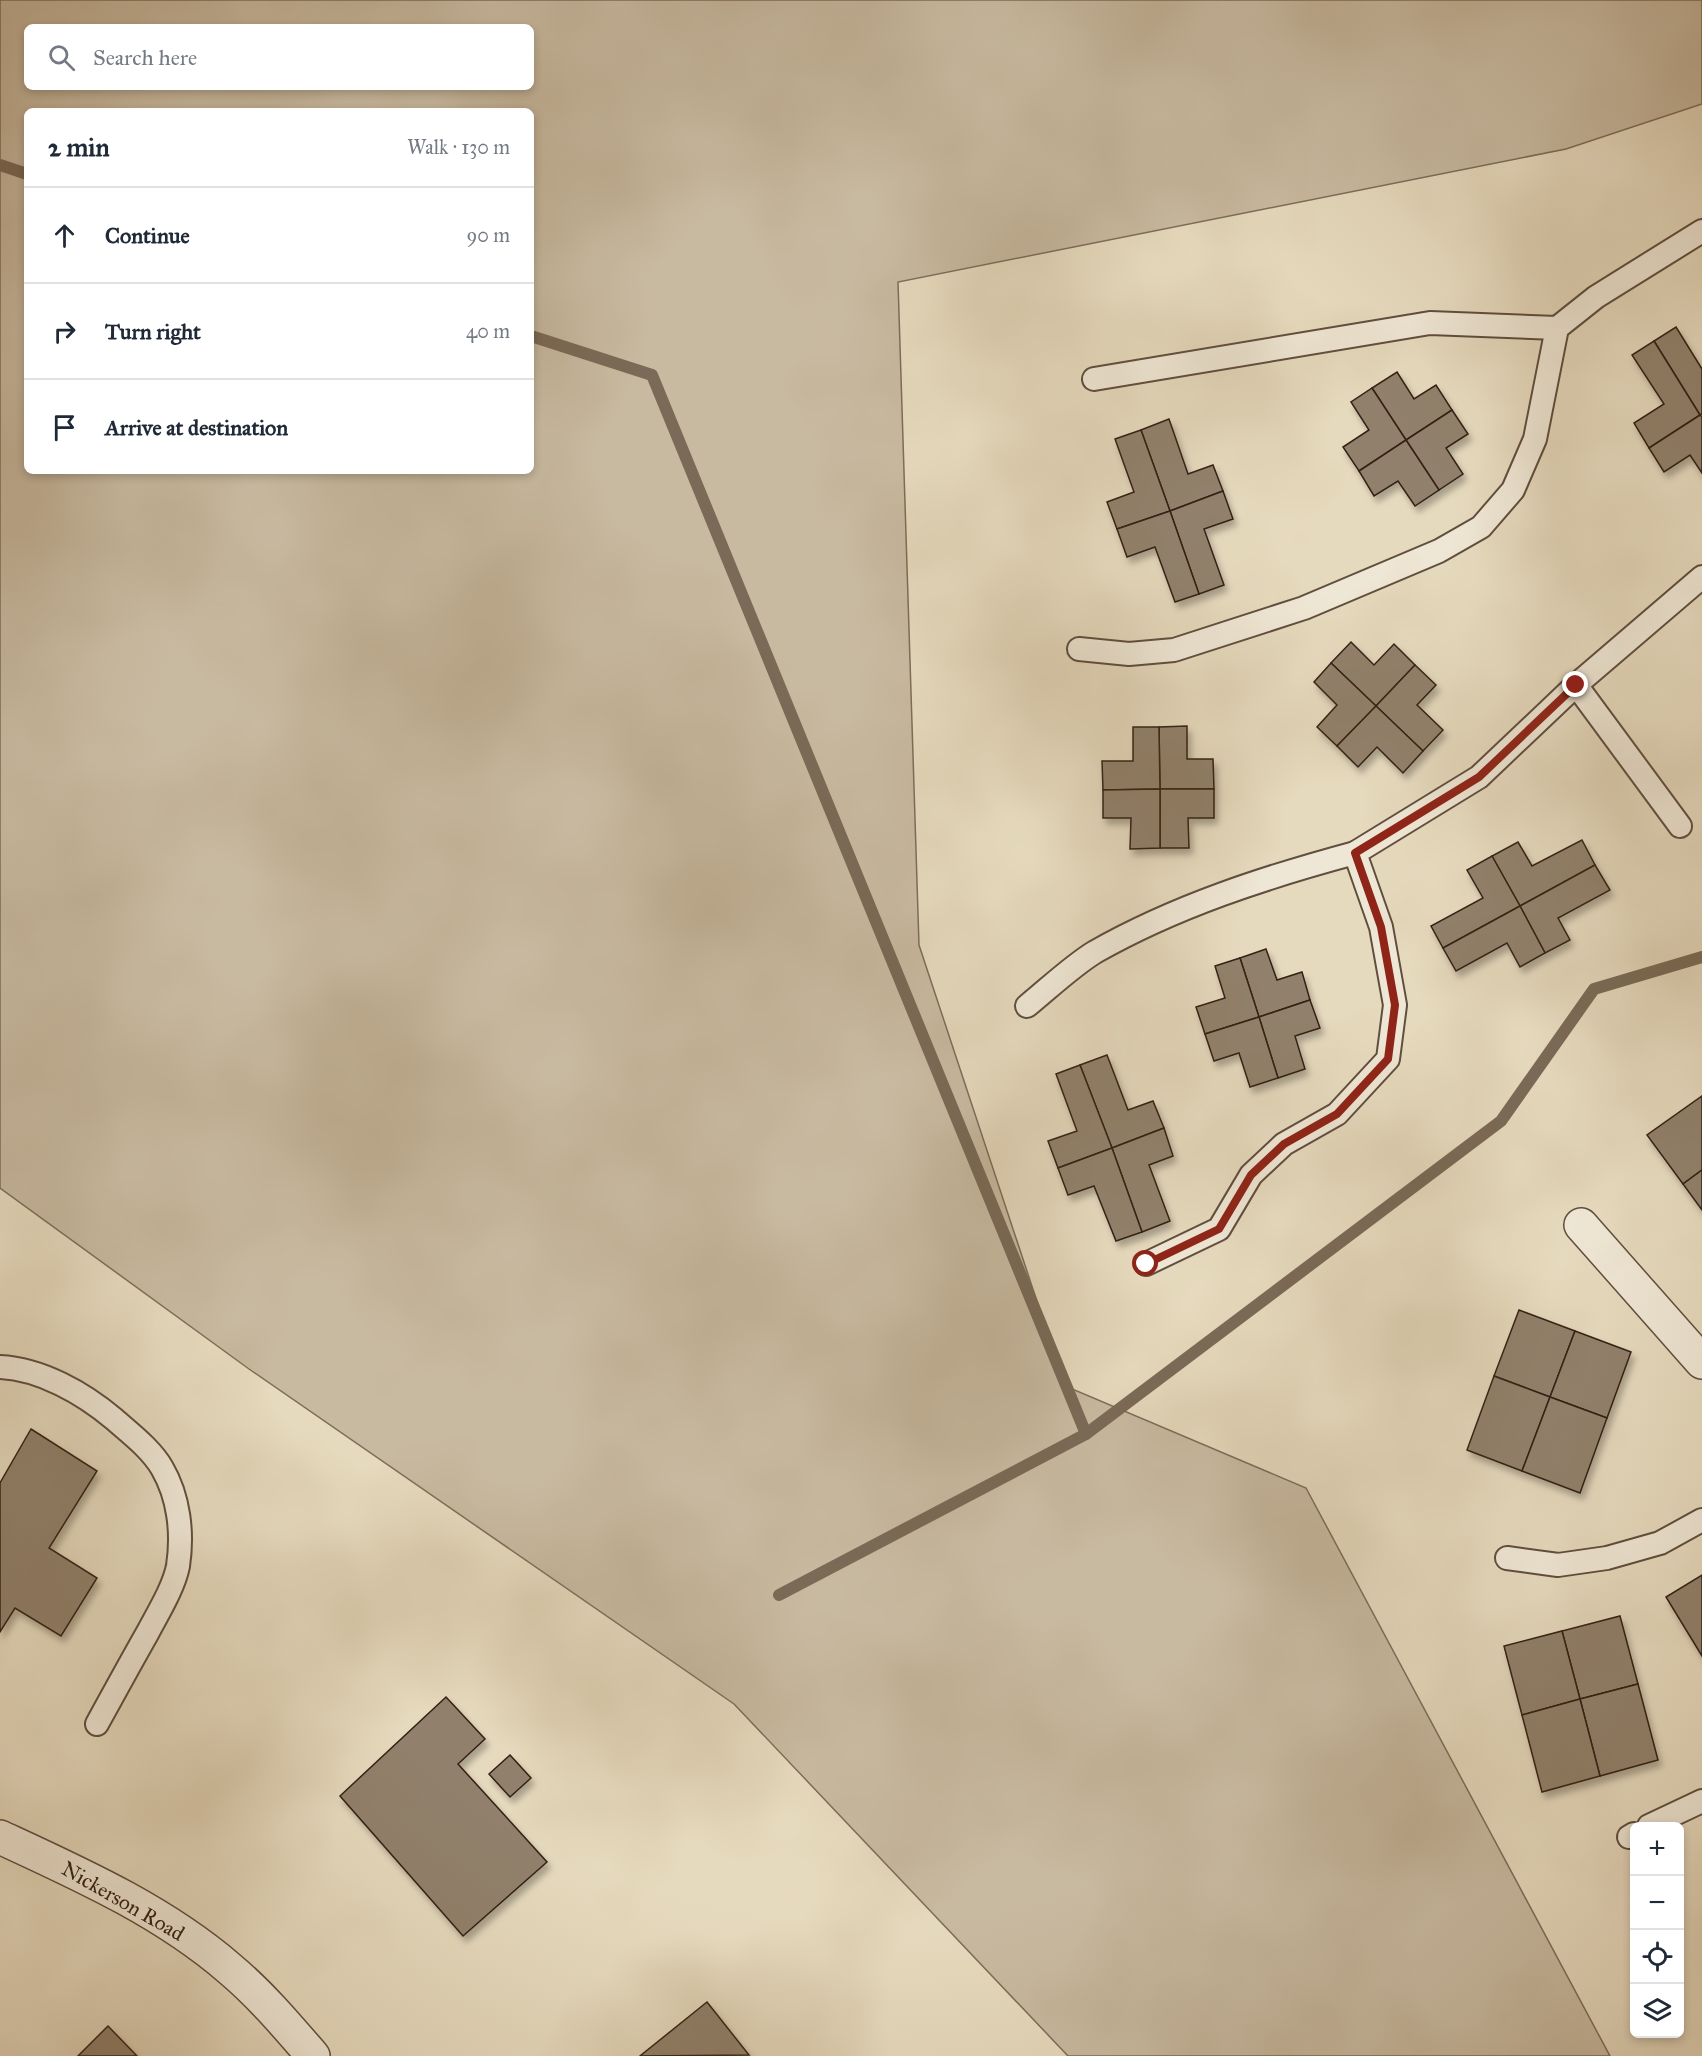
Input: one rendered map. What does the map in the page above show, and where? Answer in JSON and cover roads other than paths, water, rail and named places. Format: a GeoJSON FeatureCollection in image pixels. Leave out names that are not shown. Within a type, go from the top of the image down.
{"type":"FeatureCollection","features":[{"type":"Feature","properties":{"kind":"street"},"geometry":{"type":"LineString","coordinates":[[1581,1225],[1702,1362]]}},
{"type":"Feature","properties":{"kind":"street","name":"Nickerson Road"},"geometry":{"type":"LineString","coordinates":[[0,1837],[69,1869],[166,1921],[230,1969],[278,2015],[313,2056]]}},
{"type":"Feature","properties":{"kind":"lane"},"geometry":{"type":"LineString","coordinates":[[1079,649],[1129,654],[1174,650],[1304,608],[1439,551],[1481,527],[1513,490],[1534,439],[1557,328],[1596,297],[1702,231]]}},
{"type":"Feature","properties":{"kind":"lane"},"geometry":{"type":"LineString","coordinates":[[1094,379],[1430,323],[1557,328]]}},
{"type":"Feature","properties":{"kind":"lane"},"geometry":{"type":"LineString","coordinates":[[1027,1006],[1093,953],[1182,909],[1287,871],[1355,853],[1479,777],[1576,685],[1702,577]]}},
{"type":"Feature","properties":{"kind":"lane"},"geometry":{"type":"LineString","coordinates":[[1576,685],[1680,826]]}},
{"type":"Feature","properties":{"kind":"lane"},"geometry":{"type":"LineString","coordinates":[[1146,1264],[1219,1229],[1251,1175],[1284,1144],[1337,1114],[1388,1059],[1395,1005],[1381,927],[1355,853]]}},
{"type":"Feature","properties":{"kind":"lane"},"geometry":{"type":"LineString","coordinates":[[0,1367],[40,1375],[77,1393],[112,1417],[140,1441],[161,1467],[174,1494],[180,1528],[178,1567],[163,1604],[97,1724]]}},
{"type":"Feature","properties":{"kind":"lane"},"geometry":{"type":"LineString","coordinates":[[1507,1558],[1558,1565],[1607,1558],[1660,1543],[1702,1520]]}},
{"type":"Feature","properties":{"kind":"lane"},"geometry":{"type":"LineString","coordinates":[[1659,1822],[1702,1801]]}},
{"type":"Feature","properties":{"kind":"waterway"},"geometry":{"type":"LineString","coordinates":[[0,165],[24,173]]}},
{"type":"Feature","properties":{"kind":"waterway"},"geometry":{"type":"LineString","coordinates":[[534,337],[652,375],[1086,1434]]}},
{"type":"Feature","properties":{"kind":"waterway"},"geometry":{"type":"LineString","coordinates":[[779,1595],[1086,1434],[1501,1121],[1594,989],[1702,957]]}}]}
